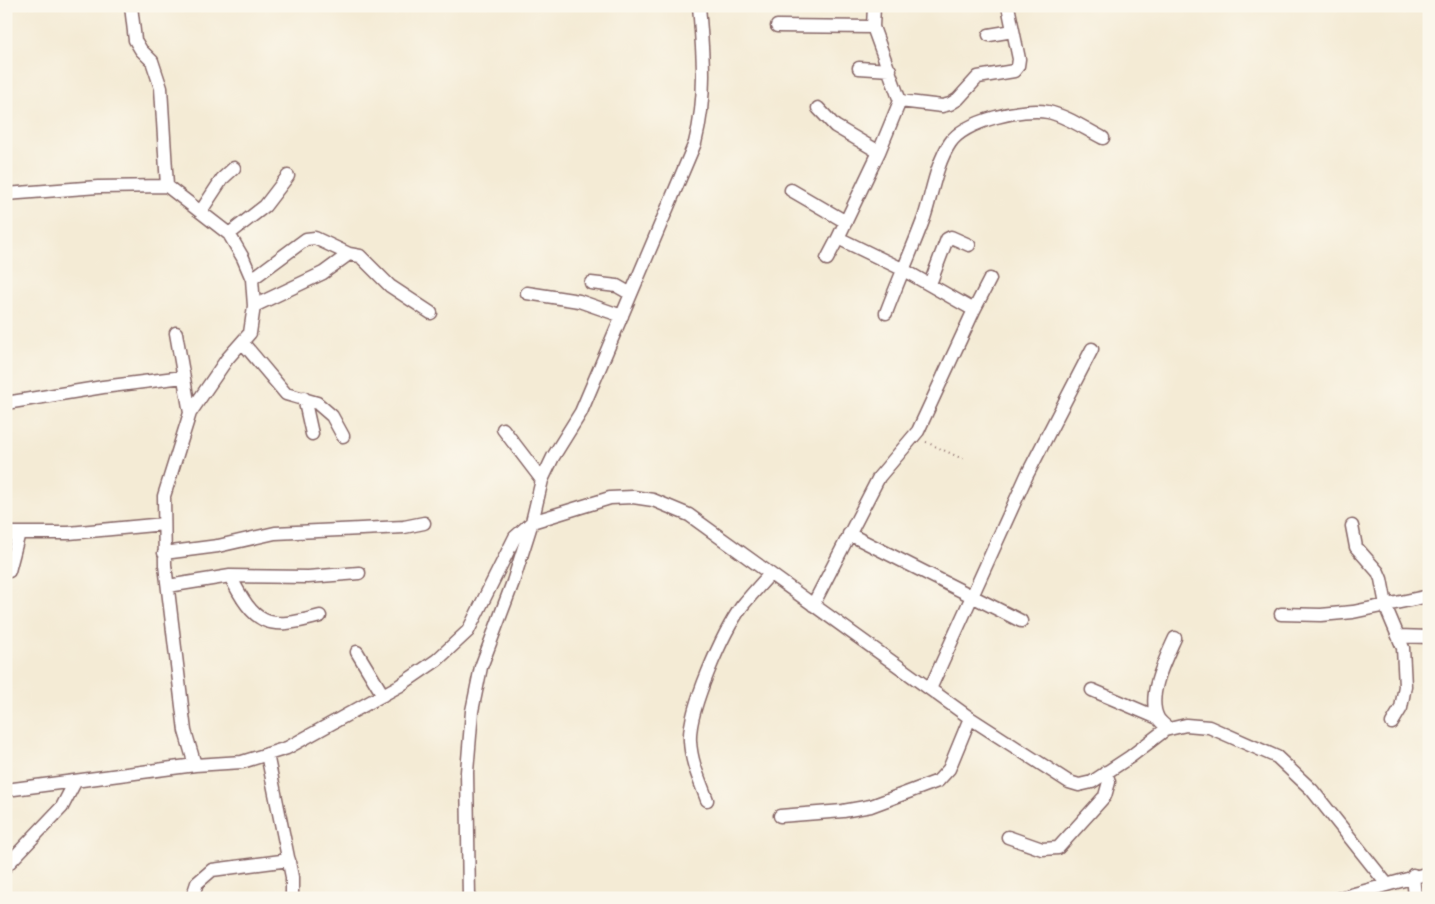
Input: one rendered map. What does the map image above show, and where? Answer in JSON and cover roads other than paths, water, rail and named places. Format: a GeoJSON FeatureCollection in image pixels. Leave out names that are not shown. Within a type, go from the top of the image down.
{"type":"FeatureCollection","features":[{"type":"Feature","properties":{"kind":"street"},"geometry":{"type":"LineString","coordinates":[[131,6],[136,40],[141,50],[152,60],[161,88],[166,186]]}},
{"type":"Feature","properties":{"kind":"street"},"geometry":{"type":"LineString","coordinates":[[469,898],[467,772],[472,711],[480,667],[513,582],[532,522],[542,480],[553,457],[581,412],[688,162],[700,124],[704,66],[699,6]]}},
{"type":"Feature","properties":{"kind":"street"},"geometry":{"type":"LineString","coordinates":[[827,259],[879,152],[900,101],[873,27],[874,6]]}},
{"type":"Feature","properties":{"kind":"street"},"geometry":{"type":"LineString","coordinates":[[900,101],[942,106],[950,104],[958,99],[978,77],[1014,71],[1018,66],[1019,59],[1008,6]]}},
{"type":"Feature","properties":{"kind":"street"},"geometry":{"type":"LineString","coordinates":[[777,26],[873,27]]}},
{"type":"Feature","properties":{"kind":"street"},"geometry":{"type":"LineString","coordinates":[[989,35],[1013,31]]}},
{"type":"Feature","properties":{"kind":"street"},"geometry":{"type":"LineString","coordinates":[[859,68],[890,70]]}},
{"type":"Feature","properties":{"kind":"street"},"geometry":{"type":"LineString","coordinates":[[818,108],[840,130],[879,152]]}},
{"type":"Feature","properties":{"kind":"street"},"geometry":{"type":"LineString","coordinates":[[886,313],[902,269],[924,219],[948,146],[957,134],[965,128],[1022,112],[1040,111],[1057,115],[1102,138]]}},
{"type":"Feature","properties":{"kind":"street"},"geometry":{"type":"LineString","coordinates":[[201,211],[222,179],[234,168]]}},
{"type":"Feature","properties":{"kind":"street"},"geometry":{"type":"LineString","coordinates":[[229,234],[265,206],[288,176]]}},
{"type":"Feature","properties":{"kind":"street"},"geometry":{"type":"LineString","coordinates":[[6,194],[98,186],[166,186],[229,234],[252,279],[254,306],[250,333],[227,358],[190,413],[164,496],[164,553],[185,731],[195,765]]}},
{"type":"Feature","properties":{"kind":"street"},"geometry":{"type":"LineString","coordinates":[[791,190],[846,222]]}},
{"type":"Feature","properties":{"kind":"street"},"geometry":{"type":"LineString","coordinates":[[930,284],[947,239],[951,237],[969,245]]}},
{"type":"Feature","properties":{"kind":"street"},"geometry":{"type":"LineString","coordinates":[[252,279],[306,239],[315,238],[349,254],[360,256],[390,286],[431,313]]}},
{"type":"Feature","properties":{"kind":"street"},"geometry":{"type":"LineString","coordinates":[[838,238],[902,269],[974,310]]}},
{"type":"Feature","properties":{"kind":"street"},"geometry":{"type":"LineString","coordinates":[[254,306],[323,273],[349,254]]}},
{"type":"Feature","properties":{"kind":"street"},"geometry":{"type":"LineString","coordinates":[[813,605],[879,477],[915,436],[990,279]]}},
{"type":"Feature","properties":{"kind":"street"},"geometry":{"type":"LineString","coordinates":[[590,284],[617,286],[631,294]]}},
{"type":"Feature","properties":{"kind":"street"},"geometry":{"type":"LineString","coordinates":[[527,293],[579,302],[622,316]]}},
{"type":"Feature","properties":{"kind":"street"},"geometry":{"type":"LineString","coordinates":[[176,333],[190,413]]}},
{"type":"Feature","properties":{"kind":"street"},"geometry":{"type":"LineString","coordinates":[[242,343],[286,394],[317,402],[332,416],[343,436]]}},
{"type":"Feature","properties":{"kind":"street"},"geometry":{"type":"LineString","coordinates":[[930,690],[1027,475],[1092,350]]}},
{"type":"Feature","properties":{"kind":"street"},"geometry":{"type":"LineString","coordinates":[[6,403],[103,387],[183,377]]}},
{"type":"Feature","properties":{"kind":"street"},"geometry":{"type":"LineString","coordinates":[[304,398],[312,434]]}},
{"type":"Feature","properties":{"kind":"street"},"geometry":{"type":"LineString","coordinates":[[502,429],[542,480]]}},
{"type":"Feature","properties":{"kind":"street"},"geometry":{"type":"LineString","coordinates":[[6,790],[195,765],[242,762],[288,748],[383,695],[437,660],[468,631],[516,537],[532,522],[566,514],[610,498],[633,497],[659,502],[689,515],[930,690],[1069,782],[1088,783],[1169,729],[1186,725],[1209,727],[1277,757],[1312,790],[1386,883]]}},
{"type":"Feature","properties":{"kind":"street"},"geometry":{"type":"LineString","coordinates":[[164,553],[218,546],[274,533],[404,527],[424,523]]}},
{"type":"Feature","properties":{"kind":"street"},"geometry":{"type":"LineString","coordinates":[[9,571],[12,533],[69,533],[164,524]]}},
{"type":"Feature","properties":{"kind":"street"},"geometry":{"type":"LineString","coordinates":[[1352,526],[1356,546],[1378,572],[1386,597],[1386,605],[1403,648],[1405,686],[1401,708],[1392,723]]}},
{"type":"Feature","properties":{"kind":"street"},"geometry":{"type":"LineString","coordinates":[[849,534],[1021,620]]}},
{"type":"Feature","properties":{"kind":"street"},"geometry":{"type":"LineString","coordinates":[[168,586],[230,576],[308,576],[359,573]]}},
{"type":"Feature","properties":{"kind":"street"},"geometry":{"type":"LineString","coordinates":[[707,800],[695,770],[691,748],[693,718],[700,693],[730,626],[742,606],[770,574]]}},
{"type":"Feature","properties":{"kind":"street"},"geometry":{"type":"LineString","coordinates":[[230,576],[245,605],[255,615],[268,622],[283,625],[320,616]]}},
{"type":"Feature","properties":{"kind":"street"},"geometry":{"type":"LineString","coordinates":[[1281,614],[1320,615],[1429,596]]}},
{"type":"Feature","properties":{"kind":"street"},"geometry":{"type":"LineString","coordinates":[[1398,636],[1429,637]]}},
{"type":"Feature","properties":{"kind":"street"},"geometry":{"type":"LineString","coordinates":[[1158,718],[1153,700],[1163,664],[1175,638]]}},
{"type":"Feature","properties":{"kind":"street"},"geometry":{"type":"LineString","coordinates":[[357,652],[383,695]]}},
{"type":"Feature","properties":{"kind":"street"},"geometry":{"type":"LineString","coordinates":[[1092,690],[1158,718],[1169,729]]}},
{"type":"Feature","properties":{"kind":"street"},"geometry":{"type":"LineString","coordinates":[[780,816],[862,808],[938,781],[948,769],[970,718]]}},
{"type":"Feature","properties":{"kind":"street"},"geometry":{"type":"LineString","coordinates":[[267,754],[292,877],[292,898]]}},
{"type":"Feature","properties":{"kind":"street"},"geometry":{"type":"LineString","coordinates":[[1008,837],[1042,849],[1058,848],[1105,796],[1109,782],[1106,772]]}},
{"type":"Feature","properties":{"kind":"street"},"geometry":{"type":"LineString","coordinates":[[6,866],[62,807],[75,782]]}},
{"type":"Feature","properties":{"kind":"street"},"geometry":{"type":"LineString","coordinates":[[192,898],[197,883],[212,870],[289,860]]}},
{"type":"Feature","properties":{"kind":"street"},"geometry":{"type":"LineString","coordinates":[[1340,898],[1386,883],[1429,873]]}},
{"type":"Feature","properties":{"kind":"street"},"geometry":{"type":"LineString","coordinates":[[1413,876],[1415,898]]}}]}
